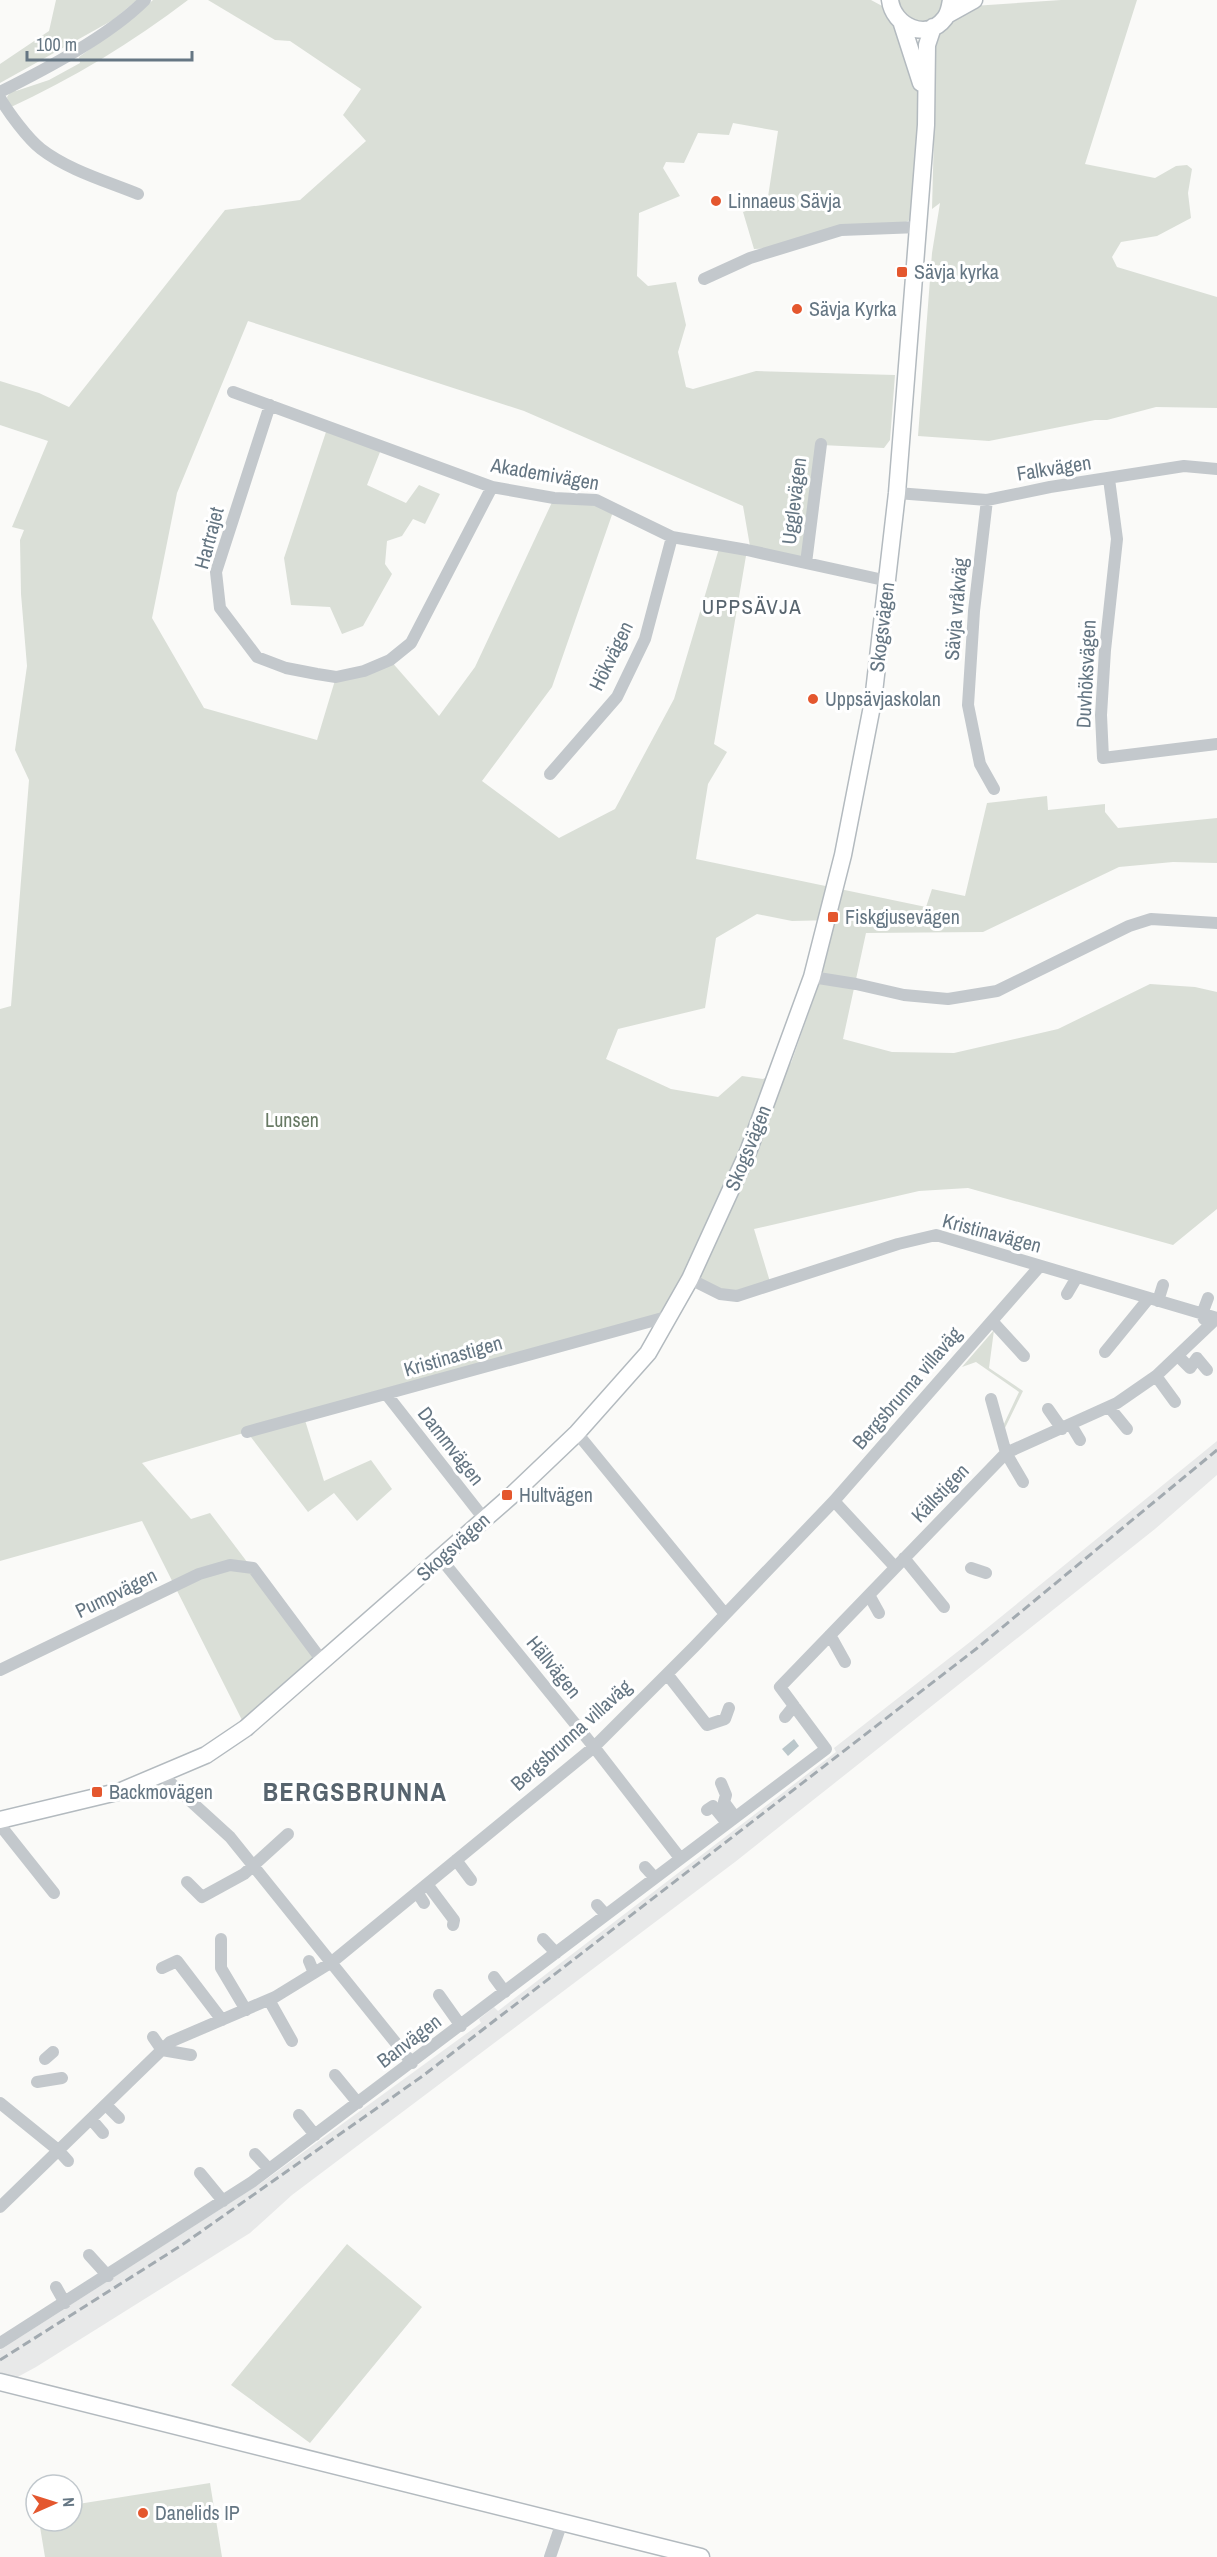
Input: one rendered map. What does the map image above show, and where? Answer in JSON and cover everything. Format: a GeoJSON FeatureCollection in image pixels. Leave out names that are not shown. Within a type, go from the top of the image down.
{"type":"FeatureCollection","features":[{"type":"Feature","properties":{"kind":"street"},"geometry":{"type":"LineString","coordinates":[[0,92],[61,59],[120,22],[145,0]]}},
{"type":"Feature","properties":{"kind":"street"},"geometry":{"type":"LineString","coordinates":[[902,24],[916,30],[933,27],[949,8],[974,0]]}},
{"type":"Feature","properties":{"kind":"street","name":"Skogsvägen"},"geometry":{"type":"LineString","coordinates":[[887,3],[902,24],[920,77],[926,125]]}},
{"type":"Feature","properties":{"kind":"street","name":"Skogsvägen"},"geometry":{"type":"LineString","coordinates":[[0,1820],[121,1791],[206,1755],[246,1728],[441,1559],[577,1433],[648,1353],[690,1279],[748,1152],[812,977],[853,806],[873,701],[897,493],[926,125],[927,45],[933,27]]}},
{"type":"Feature","properties":{"kind":"street"},"geometry":{"type":"LineString","coordinates":[[0,98],[39,148],[64,163],[138,194]]}},
{"type":"Feature","properties":{"kind":"street"},"geometry":{"type":"LineString","coordinates":[[704,279],[750,258],[841,230],[919,227]]}},
{"type":"Feature","properties":{"kind":"street","name":"Akademivägen"},"geometry":{"type":"LineString","coordinates":[[233,392],[492,487],[554,498],[596,500],[672,537],[888,580]]}},
{"type":"Feature","properties":{"kind":"street","name":"Hartrajet"},"geometry":{"type":"LineString","coordinates":[[270,405],[216,572],[220,608],[257,657],[286,668],[336,676],[364,670],[390,660],[411,643],[492,487]]}},
{"type":"Feature","properties":{"kind":"street","name":"Ugglevägen"},"geometry":{"type":"LineString","coordinates":[[806,563],[821,444]]}},
{"type":"Feature","properties":{"kind":"street","name":"Falkvägen"},"geometry":{"type":"LineString","coordinates":[[897,493],[987,500],[1050,487],[1184,466],[1217,469]]}},
{"type":"Feature","properties":{"kind":"street","name":"Duvhöksvägen"},"geometry":{"type":"LineString","coordinates":[[1108,479],[1117,539],[1101,715],[1103,758],[1217,744]]}},
{"type":"Feature","properties":{"kind":"street","name":"Sävja vråkväg"},"geometry":{"type":"LineString","coordinates":[[987,500],[974,611],[968,705],[980,764],[994,789]]}},
{"type":"Feature","properties":{"kind":"street","name":"Hökvägen"},"geometry":{"type":"LineString","coordinates":[[550,774],[617,697],[645,639],[672,537]]}},
{"type":"Feature","properties":{"kind":"street"},"geometry":{"type":"LineString","coordinates":[[812,977],[856,984],[904,996],[948,999],[997,991],[1119,930],[1151,919],[1217,923]]}},
{"type":"Feature","properties":{"kind":"street","name":"Kristinavägen"},"geometry":{"type":"LineString","coordinates":[[690,1279],[720,1294],[737,1296],[898,1244],[936,1235],[1217,1318]]}},
{"type":"Feature","properties":{"kind":"street","name":"Bergsbrunna villaväg"},"geometry":{"type":"LineString","coordinates":[[5,2208],[62,2141],[91,2119],[170,2042],[206,2033],[222,2020],[269,2000],[311,1967],[332,1962],[364,1928],[422,1888],[594,1747],[834,1501],[1040,1266]]}},
{"type":"Feature","properties":{"kind":"street"},"geometry":{"type":"LineString","coordinates":[[1067,1294],[1077,1277]]}},
{"type":"Feature","properties":{"kind":"street"},"geometry":{"type":"LineString","coordinates":[[1105,1352],[1154,1299],[1163,1285]]}},
{"type":"Feature","properties":{"kind":"street"},"geometry":{"type":"LineString","coordinates":[[1205,1329],[1203,1314],[1208,1298]]}},
{"type":"Feature","properties":{"kind":"street","name":"Kristinastigen"},"geometry":{"type":"LineString","coordinates":[[247,1432],[670,1316]]}},
{"type":"Feature","properties":{"kind":"street","name":"Källstigen"},"geometry":{"type":"LineString","coordinates":[[826,1749],[819,1731],[780,1688],[798,1663],[830,1635],[838,1617],[858,1606],[904,1558],[947,1507],[1006,1453],[1109,1407],[1135,1384],[1156,1376],[1169,1359],[1217,1318]]}},
{"type":"Feature","properties":{"kind":"street"},"geometry":{"type":"LineString","coordinates":[[992,1321],[1024,1356]]}},
{"type":"Feature","properties":{"kind":"street"},"geometry":{"type":"LineString","coordinates":[[1169,1359],[1190,1368],[1197,1358],[1207,1370]]}},
{"type":"Feature","properties":{"kind":"street"},"geometry":{"type":"LineString","coordinates":[[1156,1376],[1175,1402]]}},
{"type":"Feature","properties":{"kind":"street","name":"Dammvägen"},"geometry":{"type":"LineString","coordinates":[[387,1395],[484,1520]]}},
{"type":"Feature","properties":{"kind":"street"},"geometry":{"type":"LineString","coordinates":[[991,1399],[1006,1453],[1023,1482]]}},
{"type":"Feature","properties":{"kind":"street"},"geometry":{"type":"LineString","coordinates":[[1109,1407],[1127,1428]]}},
{"type":"Feature","properties":{"kind":"street"},"geometry":{"type":"LineString","coordinates":[[1048,1409],[1080,1440]]}},
{"type":"Feature","properties":{"kind":"street"},"geometry":{"type":"LineString","coordinates":[[577,1433],[725,1614]]}},
{"type":"Feature","properties":{"kind":"street"},"geometry":{"type":"LineString","coordinates":[[834,1501],[895,1567]]}},
{"type":"Feature","properties":{"kind":"street"},"geometry":{"type":"LineString","coordinates":[[904,1558],[944,1607]]}},
{"type":"Feature","properties":{"kind":"street","name":"Hällvägen"},"geometry":{"type":"LineString","coordinates":[[441,1559],[594,1747],[680,1858]]}},
{"type":"Feature","properties":{"kind":"street","name":"Pumpvägen"},"geometry":{"type":"LineString","coordinates":[[0,1670],[199,1574],[230,1565],[253,1568],[323,1662]]}},
{"type":"Feature","properties":{"kind":"street"},"geometry":{"type":"LineString","coordinates":[[971,1568],[986,1573]]}},
{"type":"Feature","properties":{"kind":"street"},"geometry":{"type":"LineString","coordinates":[[869,1595],[879,1613]]}},
{"type":"Feature","properties":{"kind":"street"},"geometry":{"type":"LineString","coordinates":[[858,1606],[863,1619]]}},
{"type":"Feature","properties":{"kind":"street"},"geometry":{"type":"LineString","coordinates":[[830,1635],[845,1662]]}},
{"type":"Feature","properties":{"kind":"street"},"geometry":{"type":"LineString","coordinates":[[667,1674],[707,1725],[725,1719],[729,1708]]}},
{"type":"Feature","properties":{"kind":"street"},"geometry":{"type":"LineString","coordinates":[[785,1717],[794,1706]]}},
{"type":"Feature","properties":{"kind":"street","name":"Banvägen"},"geometry":{"type":"LineString","coordinates":[[0,2343],[38,2316],[108,2276],[151,2241],[223,2201],[269,2169],[826,1749]]}},
{"type":"Feature","properties":{"kind":"street"},"geometry":{"type":"LineString","coordinates":[[162,1775],[230,1837],[332,1962],[386,2038],[412,2063]]}},
{"type":"Feature","properties":{"kind":"street"},"geometry":{"type":"LineString","coordinates":[[721,1783],[726,1795],[724,1802],[731,1820]]}},
{"type":"Feature","properties":{"kind":"street"},"geometry":{"type":"LineString","coordinates":[[707,1810],[713,1806],[731,1820]]}},
{"type":"Feature","properties":{"kind":"street"},"geometry":{"type":"LineString","coordinates":[[0,1825],[54,1893]]}},
{"type":"Feature","properties":{"kind":"street"},"geometry":{"type":"LineString","coordinates":[[187,1882],[202,1897],[244,1874],[288,1834]]}},
{"type":"Feature","properties":{"kind":"street"},"geometry":{"type":"LineString","coordinates":[[456,1860],[471,1880]]}},
{"type":"Feature","properties":{"kind":"street"},"geometry":{"type":"LineString","coordinates":[[645,1867],[654,1878]]}},
{"type":"Feature","properties":{"kind":"street"},"geometry":{"type":"LineString","coordinates":[[422,1888],[424,1903]]}},
{"type":"Feature","properties":{"kind":"street"},"geometry":{"type":"LineString","coordinates":[[422,1888],[454,1920],[453,1925]]}},
{"type":"Feature","properties":{"kind":"street"},"geometry":{"type":"LineString","coordinates":[[597,1905],[606,1915]]}},
{"type":"Feature","properties":{"kind":"street"},"geometry":{"type":"LineString","coordinates":[[221,1939],[221,1968],[246,2010]]}},
{"type":"Feature","properties":{"kind":"street"},"geometry":{"type":"LineString","coordinates":[[543,1939],[556,1953]]}},
{"type":"Feature","properties":{"kind":"street"},"geometry":{"type":"LineString","coordinates":[[162,1968],[177,1961],[222,2020]]}},
{"type":"Feature","properties":{"kind":"street"},"geometry":{"type":"LineString","coordinates":[[494,1977],[505,1992]]}},
{"type":"Feature","properties":{"kind":"street"},"geometry":{"type":"LineString","coordinates":[[439,1995],[461,2026]]}},
{"type":"Feature","properties":{"kind":"street"},"geometry":{"type":"LineString","coordinates":[[269,2000],[292,2042]]}},
{"type":"Feature","properties":{"kind":"street"},"geometry":{"type":"LineString","coordinates":[[153,2037],[162,2050],[191,2055]]}},
{"type":"Feature","properties":{"kind":"street"},"geometry":{"type":"LineString","coordinates":[[335,2075],[358,2103]]}},
{"type":"Feature","properties":{"kind":"street"},"geometry":{"type":"LineString","coordinates":[[37,2082],[62,2078]]}},
{"type":"Feature","properties":{"kind":"street"},"geometry":{"type":"LineString","coordinates":[[0,2103],[62,2141],[68,2161]]}},
{"type":"Feature","properties":{"kind":"street"},"geometry":{"type":"LineString","coordinates":[[106,2105],[118,2118]]}},
{"type":"Feature","properties":{"kind":"street"},"geometry":{"type":"LineString","coordinates":[[299,2115],[315,2135]]}},
{"type":"Feature","properties":{"kind":"street"},"geometry":{"type":"LineString","coordinates":[[91,2119],[103,2133]]}},
{"type":"Feature","properties":{"kind":"street"},"geometry":{"type":"LineString","coordinates":[[38,2150],[48,2160]]}},
{"type":"Feature","properties":{"kind":"street"},"geometry":{"type":"LineString","coordinates":[[255,2154],[269,2169]]}},
{"type":"Feature","properties":{"kind":"street"},"geometry":{"type":"LineString","coordinates":[[200,2173],[223,2201]]}},
{"type":"Feature","properties":{"kind":"street"},"geometry":{"type":"LineString","coordinates":[[89,2255],[108,2276]]}},
{"type":"Feature","properties":{"kind":"street"},"geometry":{"type":"LineString","coordinates":[[56,2287],[65,2302]]}},
{"type":"Feature","properties":{"kind":"street"},"geometry":{"type":"LineString","coordinates":[[0,2382],[701,2557]]}},
{"type":"Feature","properties":{"kind":"street"},"geometry":{"type":"LineString","coordinates":[[550,2557],[562,2522]]}},
{"type":"Feature","properties":{"kind":"shaded area"},"geometry":{"type":"Polygon","coordinates":[[[1217,1441],[1217,1475],[1155,1529],[735,1862],[292,2195],[250,2233],[36,2367],[12,2380],[0,2377],[0,2350],[261,2183],[481,2023],[479,2019],[494,2007],[498,2011],[836,1752],[834,1748],[970,1642],[1217,1441]]]}},
{"type":"Feature","properties":{"kind":"shaded area"},"geometry":{"type":"Polygon","coordinates":[[[794,1739],[799,1746],[788,1756],[782,1749],[794,1739]]]}},
{"type":"Feature","properties":{"kind":"green space"},"geometry":{"type":"Polygon","coordinates":[[[56,0],[137,0],[113,20],[0,83],[0,64],[49,31],[56,0]]]}},
{"type":"Feature","properties":{"kind":"green space"},"geometry":{"type":"Polygon","coordinates":[[[153,0],[188,0],[146,31],[101,59],[9,108],[7,97],[13,88],[16,91],[49,80],[80,63],[79,57],[133,18],[153,0]]]}},
{"type":"Feature","properties":{"kind":"green space","name":"Lunsen"},"geometry":{"type":"Polygon","coordinates":[[[208,0],[871,0],[884,7],[893,20],[915,72],[920,119],[910,220],[902,224],[777,248],[754,249],[743,212],[763,205],[768,197],[778,131],[733,123],[729,135],[698,133],[684,163],[666,162],[663,168],[680,196],[639,213],[637,276],[648,286],[676,282],[686,325],[678,352],[686,387],[693,389],[756,371],[895,375],[890,440],[884,448],[821,445],[806,563],[751,552],[743,506],[524,411],[248,321],[177,493],[152,618],[204,708],[317,740],[336,677],[390,660],[439,716],[475,667],[554,498],[614,509],[552,687],[482,781],[559,838],[615,809],[674,699],[720,545],[747,550],[714,744],[727,752],[708,784],[696,859],[926,907],[932,889],[965,896],[987,803],[1047,796],[1048,810],[1105,804],[1105,812],[1118,828],[1217,818],[1217,863],[1173,862],[1119,867],[983,932],[866,933],[843,1039],[892,1052],[954,1053],[1058,1029],[1150,984],[1195,987],[1217,992],[1217,1209],[1173,1245],[968,1188],[919,1191],[754,1229],[771,1285],[737,1296],[690,1279],[670,1316],[304,1417],[324,1481],[371,1460],[392,1489],[357,1521],[334,1493],[308,1512],[247,1432],[142,1463],[191,1519],[210,1513],[323,1662],[246,1728],[142,1521],[0,1561],[0,1009],[11,1006],[29,780],[15,750],[27,666],[21,594],[20,540],[24,530],[12,527],[48,441],[0,425],[0,381],[39,393],[69,407],[225,210],[300,200],[366,141],[343,115],[361,89],[290,41],[275,40],[208,0]],[[757,914],[716,938],[705,1008],[618,1029],[606,1059],[671,1089],[718,1097],[742,1076],[763,1079],[791,1063],[821,978],[835,920],[792,921],[757,914]]]}},
{"type":"Feature","properties":{"kind":"green space"},"geometry":{"type":"Polygon","coordinates":[[[895,0],[945,0],[936,18],[920,21],[906,19],[895,0]]]}},
{"type":"Feature","properties":{"kind":"green space"},"geometry":{"type":"Polygon","coordinates":[[[1061,0],[1137,0],[1085,164],[1155,178],[1176,166],[1187,165],[1192,169],[1188,193],[1191,218],[1157,236],[1121,242],[1112,257],[1117,267],[1217,297],[1217,408],[1156,407],[1107,420],[1095,420],[989,441],[918,436],[932,253],[940,203],[932,209],[935,96],[933,38],[946,25],[973,6],[1061,0]]]}},
{"type":"Feature","properties":{"kind":"green space"},"geometry":{"type":"Polygon","coordinates":[[[328,426],[382,447],[367,485],[406,503],[419,485],[440,494],[425,524],[413,519],[402,536],[387,541],[385,564],[392,574],[363,626],[342,634],[330,607],[291,605],[284,558],[328,426]]]}},
{"type":"Feature","properties":{"kind":"green space"},"geometry":{"type":"Polygon","coordinates":[[[994,1330],[989,1368],[1023,1391],[1003,1432],[1002,1428],[1019,1392],[976,1362],[962,1367],[994,1330]]]}},
{"type":"Feature","properties":{"kind":"green space"},"geometry":{"type":"Polygon","coordinates":[[[347,2244],[422,2307],[310,2443],[231,2385],[347,2244]]]}},
{"type":"Feature","properties":{"kind":"green space","name":"Danelids IP"},"geometry":{"type":"Polygon","coordinates":[[[210,2483],[222,2557],[45,2557],[41,2533],[84,2533],[84,2503],[210,2483]]]}},
{"type":"Feature","properties":{"kind":"railway"},"geometry":{"type":"LineString","coordinates":[[0,2360],[182,2245],[424,2075],[976,1649],[1217,1450]]}},
{"type":"Feature","properties":{"kind":"place","name":"Linnaeus Sävja"},"geometry":{"type":"Point","coordinates":[716,201]}},
{"type":"Feature","properties":{"kind":"place","name":"Sävja kyrka"},"geometry":{"type":"Point","coordinates":[902,272]}},
{"type":"Feature","properties":{"kind":"place","name":"Sävja Kyrka"},"geometry":{"type":"Point","coordinates":[797,309]}},
{"type":"Feature","properties":{"kind":"place","name":"Uppsävjaskolan"},"geometry":{"type":"Point","coordinates":[813,699]}},
{"type":"Feature","properties":{"kind":"place","name":"Fiskgjusevägen"},"geometry":{"type":"Point","coordinates":[833,917]}},
{"type":"Feature","properties":{"kind":"place","name":"Hultvägen"},"geometry":{"type":"Point","coordinates":[507,1495]}},
{"type":"Feature","properties":{"kind":"place","name":"Backmovägen"},"geometry":{"type":"Point","coordinates":[97,1792]}},
{"type":"Feature","properties":{"kind":"place","name":"Danelids IP"},"geometry":{"type":"Point","coordinates":[143,2513]}},
{"type":"Feature","properties":{"kind":"district","name":"UPPSÄVJA"},"geometry":{"type":"Point","coordinates":[752,607]}},
{"type":"Feature","properties":{"kind":"district","name":"BERGSBRUNNA"},"geometry":{"type":"Point","coordinates":[355,1792]}}]}
